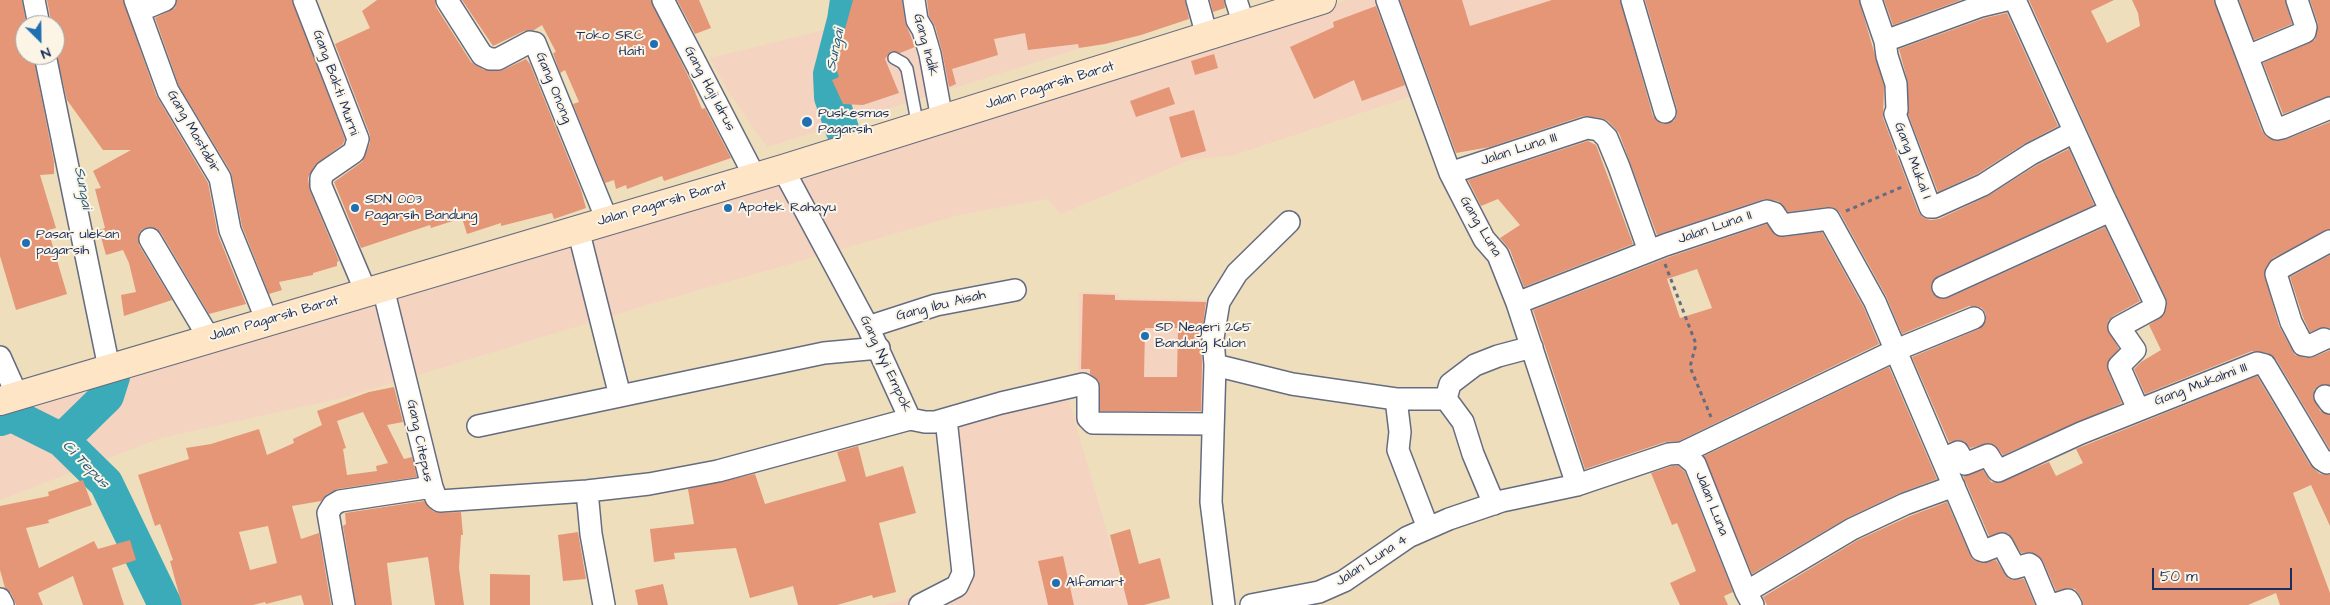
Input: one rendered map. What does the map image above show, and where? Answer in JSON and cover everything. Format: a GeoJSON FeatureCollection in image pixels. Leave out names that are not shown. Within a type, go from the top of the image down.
{"type":"FeatureCollection","features":[{"type":"Feature","properties":{"kind":"street"},"geometry":{"type":"LineString","coordinates":[[34,0],[36,15]]}},
{"type":"Feature","properties":{"kind":"street"},"geometry":{"type":"LineString","coordinates":[[137,5],[165,0]]}},
{"type":"Feature","properties":{"kind":"street","name":"Gang Bakti Murni"},"geometry":{"type":"LineString","coordinates":[[304,0],[358,138],[354,152],[325,172],[321,178],[321,186],[375,290]]}},
{"type":"Feature","properties":{"kind":"street","name":"Gang Onong"},"geometry":{"type":"LineString","coordinates":[[447,0],[482,55],[490,59],[498,59],[530,42],[535,42],[607,220]]}},
{"type":"Feature","properties":{"kind":"street","name":"Gang Haji Idrus"},"geometry":{"type":"LineString","coordinates":[[663,0],[755,177]]}},
{"type":"Feature","properties":{"kind":"street","name":"Gang Indik"},"geometry":{"type":"LineString","coordinates":[[914,0],[916,20],[923,30],[930,54],[930,123]]}},
{"type":"Feature","properties":{"kind":"street"},"geometry":{"type":"LineString","coordinates":[[1196,0],[1207,36]]}},
{"type":"Feature","properties":{"kind":"street","name":"Jalan Pagarsih Barat"},"geometry":{"type":"LineString","coordinates":[[9,398],[784,169],[1207,36],[1240,12],[1322,0]]}},
{"type":"Feature","properties":{"kind":"street","name":"Gang Luna"},"geometry":{"type":"LineString","coordinates":[[1387,0],[1450,173],[1484,239],[1498,255],[1517,303],[1577,485]]}},
{"type":"Feature","properties":{"kind":"street"},"geometry":{"type":"LineString","coordinates":[[1632,0],[1665,112]]}},
{"type":"Feature","properties":{"kind":"street","name":"Gang Mukal I"},"geometry":{"type":"LineString","coordinates":[[1871,0],[1885,41],[1886,56],[1897,92],[1897,110],[1895,114],[1930,207],[1934,207],[1983,185],[2030,154],[2074,132]]}},
{"type":"Feature","properties":{"kind":"street"},"geometry":{"type":"LineString","coordinates":[[1885,41],[1981,6],[2006,0]]}},
{"type":"Feature","properties":{"kind":"street"},"geometry":{"type":"LineString","coordinates":[[1942,459],[1958,452],[1965,464],[1988,455],[1998,471],[2081,433],[2138,410],[2119,366],[2135,350],[2119,326],[2156,306],[2110,211],[2016,0]]}},
{"type":"Feature","properties":{"kind":"street"},"geometry":{"type":"LineString","coordinates":[[2226,0],[2274,126],[2277,129],[2330,108]]}},
{"type":"Feature","properties":{"kind":"street"},"geometry":{"type":"LineString","coordinates":[[2248,56],[2301,36],[2305,32],[2306,27],[2297,0]]}},
{"type":"Feature","properties":{"kind":"street","name":"Gang Mastabir"},"geometry":{"type":"LineString","coordinates":[[137,5],[168,91],[220,178],[230,230],[267,321]]}},
{"type":"Feature","properties":{"kind":"street"},"geometry":{"type":"LineString","coordinates":[[46,65],[109,368]]}},
{"type":"Feature","properties":{"kind":"street","name":"Jalan Luna III"},"geometry":{"type":"LineString","coordinates":[[1450,173],[1587,128],[1599,130],[1606,138],[1654,249]]}},
{"type":"Feature","properties":{"kind":"street","name":"Gang Nyi Empok"},"geometry":{"type":"LineString","coordinates":[[784,169],[879,348],[910,419],[925,422],[946,419],[1001,403],[1083,384],[1088,386],[1088,418],[1093,422],[1212,424]]}},
{"type":"Feature","properties":{"kind":"street","name":"Jalan Luna II"},"geometry":{"type":"LineString","coordinates":[[1517,303],[1654,249],[1767,211],[1774,213],[1782,225],[1829,219]]}},
{"type":"Feature","properties":{"kind":"street"},"geometry":{"type":"LineString","coordinates":[[1943,287],[2110,211]]}},
{"type":"Feature","properties":{"kind":"street"},"geometry":{"type":"LineString","coordinates":[[1829,219],[1876,302],[1981,550],[1984,551],[2002,544],[2015,568],[2029,564],[2032,566],[2047,602],[2052,605],[2068,600],[2071,605]]}},
{"type":"Feature","properties":{"kind":"street"},"geometry":{"type":"LineString","coordinates":[[1224,605],[1211,502],[1215,365],[1213,338],[1219,302],[1225,289],[1250,259],[1289,222]]}},
{"type":"Feature","properties":{"kind":"street"},"geometry":{"type":"LineString","coordinates":[[578,229],[620,396]]}},
{"type":"Feature","properties":{"kind":"street"},"geometry":{"type":"LineString","coordinates":[[150,239],[209,338]]}},
{"type":"Feature","properties":{"kind":"street"},"geometry":{"type":"LineString","coordinates":[[2328,340],[2309,346],[2303,344],[2291,322],[2276,274],[2279,269],[2330,241]]}},
{"type":"Feature","properties":{"kind":"street","name":"Gang Citepus"},"geometry":{"type":"LineString","coordinates":[[344,605],[328,513],[333,505],[340,502],[432,487],[375,290]]}},
{"type":"Feature","properties":{"kind":"street","name":"Gang Ibu Aisah"},"geometry":{"type":"LineString","coordinates":[[868,327],[936,305],[1015,290]]}},
{"type":"Feature","properties":{"kind":"street"},"geometry":{"type":"LineString","coordinates":[[1577,485],[1669,454],[1682,453],[1896,350],[1974,318]]}},
{"type":"Feature","properties":{"kind":"street"},"geometry":{"type":"LineString","coordinates":[[1446,399],[1450,384],[1475,365],[1498,356],[1532,347]]}},
{"type":"Feature","properties":{"kind":"street"},"geometry":{"type":"LineString","coordinates":[[478,426],[824,354],[879,348]]}},
{"type":"Feature","properties":{"kind":"street"},"geometry":{"type":"LineString","coordinates":[[0,357],[9,398]]}},
{"type":"Feature","properties":{"kind":"street","name":"Gang Mukalmi III"},"geometry":{"type":"LineString","coordinates":[[2138,410],[2251,365],[2261,363],[2265,365],[2322,459],[2327,463],[2330,462]]}},
{"type":"Feature","properties":{"kind":"street"},"geometry":{"type":"LineString","coordinates":[[1215,365],[1292,384],[1396,399],[1446,399]]}},
{"type":"Feature","properties":{"kind":"street"},"geometry":{"type":"LineString","coordinates":[[1396,399],[1400,432],[1398,450],[1428,528]]}},
{"type":"Feature","properties":{"kind":"street"},"geometry":{"type":"LineString","coordinates":[[1446,399],[1463,422],[1473,454],[1494,504]]}},
{"type":"Feature","properties":{"kind":"street"},"geometry":{"type":"LineString","coordinates":[[432,487],[436,498],[442,502],[587,491],[649,484],[718,471],[910,419]]}},
{"type":"Feature","properties":{"kind":"street"},"geometry":{"type":"LineString","coordinates":[[920,605],[958,586],[963,573],[950,436],[946,419]]}},
{"type":"Feature","properties":{"kind":"street","name":"Jalan Luna"},"geometry":{"type":"LineString","coordinates":[[1682,453],[1695,464],[1750,599]]}},
{"type":"Feature","properties":{"kind":"street","name":"Jalan Luna 4"},"geometry":{"type":"LineString","coordinates":[[1251,605],[1319,592],[1344,581],[1408,537],[1428,528],[1494,504],[1577,485]]}},
{"type":"Feature","properties":{"kind":"street"},"geometry":{"type":"LineString","coordinates":[[1750,599],[1852,529],[1905,504],[1954,486]]}},
{"type":"Feature","properties":{"kind":"street"},"geometry":{"type":"LineString","coordinates":[[587,491],[591,534],[604,605]]}},
{"type":"Feature","properties":{"kind":"street"},"geometry":{"type":"LineString","coordinates":[[0,599],[3,605]]}},
{"type":"Feature","properties":{"kind":"lane"},"geometry":{"type":"LineString","coordinates":[[894,58],[904,63],[930,123]]}},
{"type":"Feature","properties":{"kind":"path"},"geometry":{"type":"LineString","coordinates":[[1829,219],[1919,180]]}},
{"type":"Feature","properties":{"kind":"path"},"geometry":{"type":"LineString","coordinates":[[1654,249],[1696,344],[1690,364],[1691,370],[1720,435]]}},
{"type":"Feature","properties":{"kind":"shaded area"},"geometry":{"type":"Polygon","coordinates":[[[928,0],[1233,0],[767,147],[728,91],[710,58],[926,5],[928,0]]]}},
{"type":"Feature","properties":{"kind":"shaded area"},"geometry":{"type":"Polygon","coordinates":[[[1347,0],[1702,0],[1234,155],[1190,160],[1061,214],[1047,199],[959,215],[647,305],[346,397],[161,438],[0,500],[0,415],[1347,0]]]}},
{"type":"Feature","properties":{"kind":"shaded area","name":"SD Negeri 265 Bandung Kulon"},"geometry":{"type":"Polygon","coordinates":[[[1079,292],[1119,293],[1119,298],[1211,300],[1208,419],[1086,414],[1086,372],[1078,371],[1079,292]]]}},
{"type":"Feature","properties":{"kind":"shaded area"},"geometry":{"type":"Polygon","coordinates":[[[1068,397],[1128,605],[885,605],[967,581],[971,519],[950,423],[1068,397]]]}},
{"type":"Feature","properties":{"kind":"building"},"geometry":{"type":"Polygon","coordinates":[[[0,0],[22,0],[25,15],[15,15],[15,65],[35,65],[54,162],[54,174],[40,175],[56,228],[48,230],[67,294],[16,310],[0,256],[0,0]]]}},
{"type":"Feature","properties":{"kind":"building"},"geometry":{"type":"Polygon","coordinates":[[[47,0],[123,0],[156,95],[208,183],[218,235],[246,304],[209,314],[161,233],[156,228],[149,227],[139,233],[139,245],[172,300],[124,316],[121,295],[136,292],[129,263],[123,250],[106,255],[99,230],[105,228],[95,189],[101,188],[93,171],[131,150],[103,150],[67,100],[59,65],[65,65],[65,15],[50,15],[47,0]]]}},
{"type":"Feature","properties":{"kind":"building"},"geometry":{"type":"Polygon","coordinates":[[[177,0],[292,0],[345,139],[343,144],[315,165],[308,178],[310,191],[339,261],[337,266],[313,273],[313,275],[279,282],[282,290],[269,294],[242,226],[231,172],[179,86],[155,18],[175,8],[177,0]]]}},
{"type":"Feature","properties":{"kind":"building"},"geometry":{"type":"Polygon","coordinates":[[[377,0],[435,0],[436,7],[471,62],[484,70],[503,70],[526,59],[530,64],[581,190],[586,208],[554,219],[552,213],[501,226],[501,223],[467,234],[462,218],[431,228],[430,225],[361,248],[334,182],[362,162],[370,143],[370,135],[335,44],[370,28],[362,11],[377,0]]]}},
{"type":"Feature","properties":{"kind":"building"},"geometry":{"type":"Polygon","coordinates":[[[462,0],[651,0],[702,109],[705,108],[731,158],[664,181],[662,176],[627,189],[626,185],[616,189],[614,180],[605,183],[573,104],[579,102],[565,70],[560,73],[553,53],[556,52],[542,25],[534,30],[524,31],[493,46],[462,0]]]}},
{"type":"Feature","properties":{"kind":"building"},"geometry":{"type":"Polygon","coordinates":[[[677,0],[699,0],[711,28],[695,34],[677,0]]]}},
{"type":"Feature","properties":{"kind":"building"},"geometry":{"type":"Polygon","coordinates":[[[853,0],[902,0],[905,22],[915,47],[900,53],[891,51],[885,59],[899,93],[863,105],[843,104],[832,80],[839,77],[835,65],[853,0]]]}},
{"type":"Feature","properties":{"kind":"building"},"geometry":{"type":"Polygon","coordinates":[[[927,0],[1185,0],[1189,19],[1141,35],[1079,48],[1078,44],[1028,50],[1025,33],[994,39],[998,55],[952,69],[956,84],[949,87],[942,51],[935,26],[929,16],[927,0]]]}},
{"type":"Feature","properties":{"kind":"building"},"geometry":{"type":"Polygon","coordinates":[[[1210,0],[1224,0],[1225,8],[1213,12],[1210,0]]]}},
{"type":"Feature","properties":{"kind":"building"},"geometry":{"type":"Polygon","coordinates":[[[1400,0],[1462,0],[1470,26],[1552,0],[1620,0],[1653,116],[1663,124],[1674,121],[1677,109],[1645,0],[1859,0],[1884,86],[1883,118],[1918,211],[1922,217],[1930,220],[1939,219],[1988,196],[2037,165],[2069,149],[2094,205],[1938,276],[1931,285],[1932,293],[1941,299],[1948,298],[2105,227],[2140,301],[2113,316],[2108,321],[2107,327],[2119,349],[2107,364],[2108,371],[2122,403],[2003,455],[1995,445],[1990,443],[1970,448],[1965,442],[1959,440],[1949,442],[1912,357],[1979,329],[1986,320],[1986,314],[1982,308],[1969,306],[1902,334],[1886,296],[1840,213],[1834,208],[1827,207],[1788,212],[1778,201],[1764,199],[1657,235],[1619,133],[1608,121],[1601,118],[1583,116],[1490,147],[1456,153],[1400,0]]]}},
{"type":"Feature","properties":{"kind":"building"},"geometry":{"type":"Polygon","coordinates":[[[1884,0],[1961,0],[1893,25],[1884,0]]]}},
{"type":"Feature","properties":{"kind":"building"},"geometry":{"type":"Polygon","coordinates":[[[2029,0],[2114,0],[2091,11],[2107,43],[2140,26],[2138,13],[2132,0],[2214,0],[2262,131],[2267,137],[2275,141],[2284,140],[2330,122],[2330,229],[2273,258],[2264,273],[2279,326],[2295,355],[2307,358],[2314,357],[2330,350],[2330,385],[2318,386],[2314,390],[2313,397],[2320,411],[2330,415],[2330,450],[2276,359],[2268,353],[2252,351],[2145,394],[2134,369],[2141,362],[2161,350],[2149,325],[2164,315],[2167,305],[2166,298],[2116,194],[2029,0]]]}},
{"type":"Feature","properties":{"kind":"building"},"geometry":{"type":"Polygon","coordinates":[[[2239,0],[2285,0],[2292,24],[2254,40],[2239,0]]]}},
{"type":"Feature","properties":{"kind":"building"},"geometry":{"type":"Polygon","coordinates":[[[2310,0],[2330,0],[2330,96],[2283,114],[2263,63],[2315,40],[2318,24],[2310,0]]]}},
{"type":"Feature","properties":{"kind":"building"},"geometry":{"type":"Polygon","coordinates":[[[1376,6],[1405,85],[1362,101],[1354,80],[1314,99],[1290,47],[1334,27],[1333,22],[1376,6]]]}},
{"type":"Feature","properties":{"kind":"building"},"geometry":{"type":"Polygon","coordinates":[[[2007,13],[2058,126],[2024,144],[1977,174],[1938,192],[1908,114],[1908,83],[1899,49],[1985,18],[2007,13]]]}},
{"type":"Feature","properties":{"kind":"building"},"geometry":{"type":"Polygon","coordinates":[[[1214,54],[1218,68],[1195,75],[1191,61],[1214,54]]]}},
{"type":"Feature","properties":{"kind":"building"},"geometry":{"type":"Polygon","coordinates":[[[1169,87],[1175,104],[1136,117],[1130,101],[1169,87]]]}},
{"type":"Feature","properties":{"kind":"building"},"geometry":{"type":"Polygon","coordinates":[[[1194,110],[1206,151],[1181,158],[1169,117],[1194,110]]]}},
{"type":"Feature","properties":{"kind":"building"},"geometry":{"type":"Polygon","coordinates":[[[1588,141],[1596,145],[1633,244],[1524,287],[1510,250],[1500,238],[1520,225],[1498,199],[1481,206],[1468,180],[1588,141]]]}},
{"type":"Feature","properties":{"kind":"building"},"geometry":{"type":"Polygon","coordinates":[[[1767,224],[1776,236],[1783,237],[1822,232],[1864,308],[1879,344],[1679,441],[1665,442],[1585,469],[1533,310],[1669,257],[1767,224]],[[1697,269],[1667,279],[1680,318],[1712,308],[1697,269]]]}},
{"type":"Feature","properties":{"kind":"building"},"geometry":{"type":"Polygon","coordinates":[[[2330,255],[2330,328],[2325,327],[2310,332],[2290,277],[2330,255]]]}},
{"type":"Feature","properties":{"kind":"building","name":"SD Negeri 265 Bandung Kulon"},"geometry":{"type":"Polygon","coordinates":[[[1083,294],[1115,295],[1115,300],[1206,302],[1201,339],[1201,411],[1100,411],[1099,381],[1090,374],[1090,369],[1081,369],[1083,294]],[[1145,328],[1144,377],[1177,377],[1178,328],[1145,328]]]}},
{"type":"Feature","properties":{"kind":"building"},"geometry":{"type":"Polygon","coordinates":[[[1889,367],[1937,479],[1900,493],[1847,518],[1752,574],[1704,456],[1889,367]]]}},
{"type":"Feature","properties":{"kind":"building"},"geometry":{"type":"Polygon","coordinates":[[[2257,376],[2310,465],[2320,474],[2330,475],[2330,526],[2311,485],[2293,493],[2330,593],[2330,605],[2280,605],[2276,593],[2248,605],[2083,605],[2082,599],[2075,589],[2069,588],[2056,591],[2043,561],[2031,552],[2021,553],[2009,534],[2003,532],[1989,536],[1963,476],[1983,470],[1991,482],[1998,483],[2049,462],[2056,476],[2083,463],[2076,449],[2257,376]]]}},
{"type":"Feature","properties":{"kind":"building"},"geometry":{"type":"Polygon","coordinates":[[[394,387],[403,422],[387,425],[404,459],[412,457],[417,477],[338,489],[327,494],[321,501],[292,506],[301,539],[319,533],[331,605],[304,605],[301,595],[266,604],[265,602],[253,605],[182,605],[170,561],[173,560],[160,524],[155,526],[138,475],[189,459],[186,448],[211,444],[259,429],[267,455],[294,443],[293,439],[322,425],[317,411],[369,392],[394,387]],[[363,412],[337,421],[346,448],[343,449],[347,475],[377,471],[376,466],[388,463],[363,412]],[[268,526],[239,532],[250,570],[277,563],[268,526]]]}},
{"type":"Feature","properties":{"kind":"building"},"geometry":{"type":"Polygon","coordinates":[[[858,446],[866,477],[903,466],[916,513],[879,523],[896,592],[873,598],[872,595],[837,605],[798,605],[793,586],[750,598],[736,548],[674,553],[675,559],[654,562],[650,529],[694,524],[688,489],[755,474],[765,504],[846,481],[837,452],[858,446]]]}},
{"type":"Feature","properties":{"kind":"building"},"geometry":{"type":"Polygon","coordinates":[[[1672,466],[1678,466],[1685,472],[1733,592],[1724,596],[1728,605],[1680,605],[1670,583],[1696,571],[1677,523],[1672,525],[1651,473],[1672,466]]]}},
{"type":"Feature","properties":{"kind":"building"},"geometry":{"type":"Polygon","coordinates":[[[83,480],[92,505],[48,520],[49,523],[26,528],[39,568],[94,541],[98,549],[130,540],[136,560],[112,568],[124,605],[83,605],[73,576],[38,593],[43,605],[16,605],[11,593],[5,588],[0,570],[0,506],[49,496],[48,492],[83,480]]]}},
{"type":"Feature","properties":{"kind":"building"},"geometry":{"type":"Polygon","coordinates":[[[424,501],[433,511],[441,513],[461,512],[463,535],[461,535],[459,568],[464,605],[435,605],[428,557],[387,563],[392,605],[356,605],[343,526],[346,524],[345,513],[424,501]]]}},
{"type":"Feature","properties":{"kind":"building"},"geometry":{"type":"Polygon","coordinates":[[[1947,502],[1972,559],[1981,563],[1996,560],[2008,578],[2013,580],[2024,579],[2035,605],[1767,605],[1763,597],[1858,540],[1910,516],[1947,502]]]}},
{"type":"Feature","properties":{"kind":"building"},"geometry":{"type":"Polygon","coordinates":[[[1130,529],[1139,564],[1160,558],[1170,598],[1144,605],[1128,605],[1110,535],[1130,529]]]}},
{"type":"Feature","properties":{"kind":"building"},"geometry":{"type":"Polygon","coordinates":[[[578,532],[586,579],[563,581],[558,535],[578,532]]]}},
{"type":"Feature","properties":{"kind":"building","name":"Alfamart"},"geometry":{"type":"Polygon","coordinates":[[[1063,556],[1074,605],[1048,605],[1038,561],[1063,556]]]}},
{"type":"Feature","properties":{"kind":"building"},"geometry":{"type":"Polygon","coordinates":[[[490,574],[530,575],[530,605],[490,605],[490,574]]]}},
{"type":"Feature","properties":{"kind":"building"},"geometry":{"type":"Polygon","coordinates":[[[663,584],[668,605],[638,605],[635,590],[663,584]]]}},
{"type":"Feature","properties":{"kind":"waterway","name":"Sungai"},"geometry":{"type":"LineString","coordinates":[[842,129],[831,97],[830,74],[844,20],[847,0]]}},
{"type":"Feature","properties":{"kind":"waterway","name":"Sungai"},"geometry":{"type":"LineString","coordinates":[[62,440],[107,396],[113,377]]}},
{"type":"Feature","properties":{"kind":"waterway","name":"Ci Tepus"},"geometry":{"type":"LineString","coordinates":[[0,419],[12,415],[62,440],[106,483],[165,605]]}},
{"type":"Feature","properties":{"kind":"place","name":"Toko SRC Haiti"},"geometry":{"type":"Point","coordinates":[654,44]}},
{"type":"Feature","properties":{"kind":"place","name":"Puskesmas Pagarsih"},"geometry":{"type":"Point","coordinates":[807,122]}},
{"type":"Feature","properties":{"kind":"place","name":"SDN 003 Pagarsih Bandung"},"geometry":{"type":"Point","coordinates":[355,208]}},
{"type":"Feature","properties":{"kind":"place","name":"Apotek Rahayu"},"geometry":{"type":"Point","coordinates":[728,208]}},
{"type":"Feature","properties":{"kind":"place","name":"Pasar ulekan pagarsih"},"geometry":{"type":"Point","coordinates":[26,243]}},
{"type":"Feature","properties":{"kind":"place","name":"SD Negeri 265 Bandung Kulon"},"geometry":{"type":"Point","coordinates":[1145,336]}},
{"type":"Feature","properties":{"kind":"place","name":"Alfamart"},"geometry":{"type":"Point","coordinates":[1056,583]}}]}
